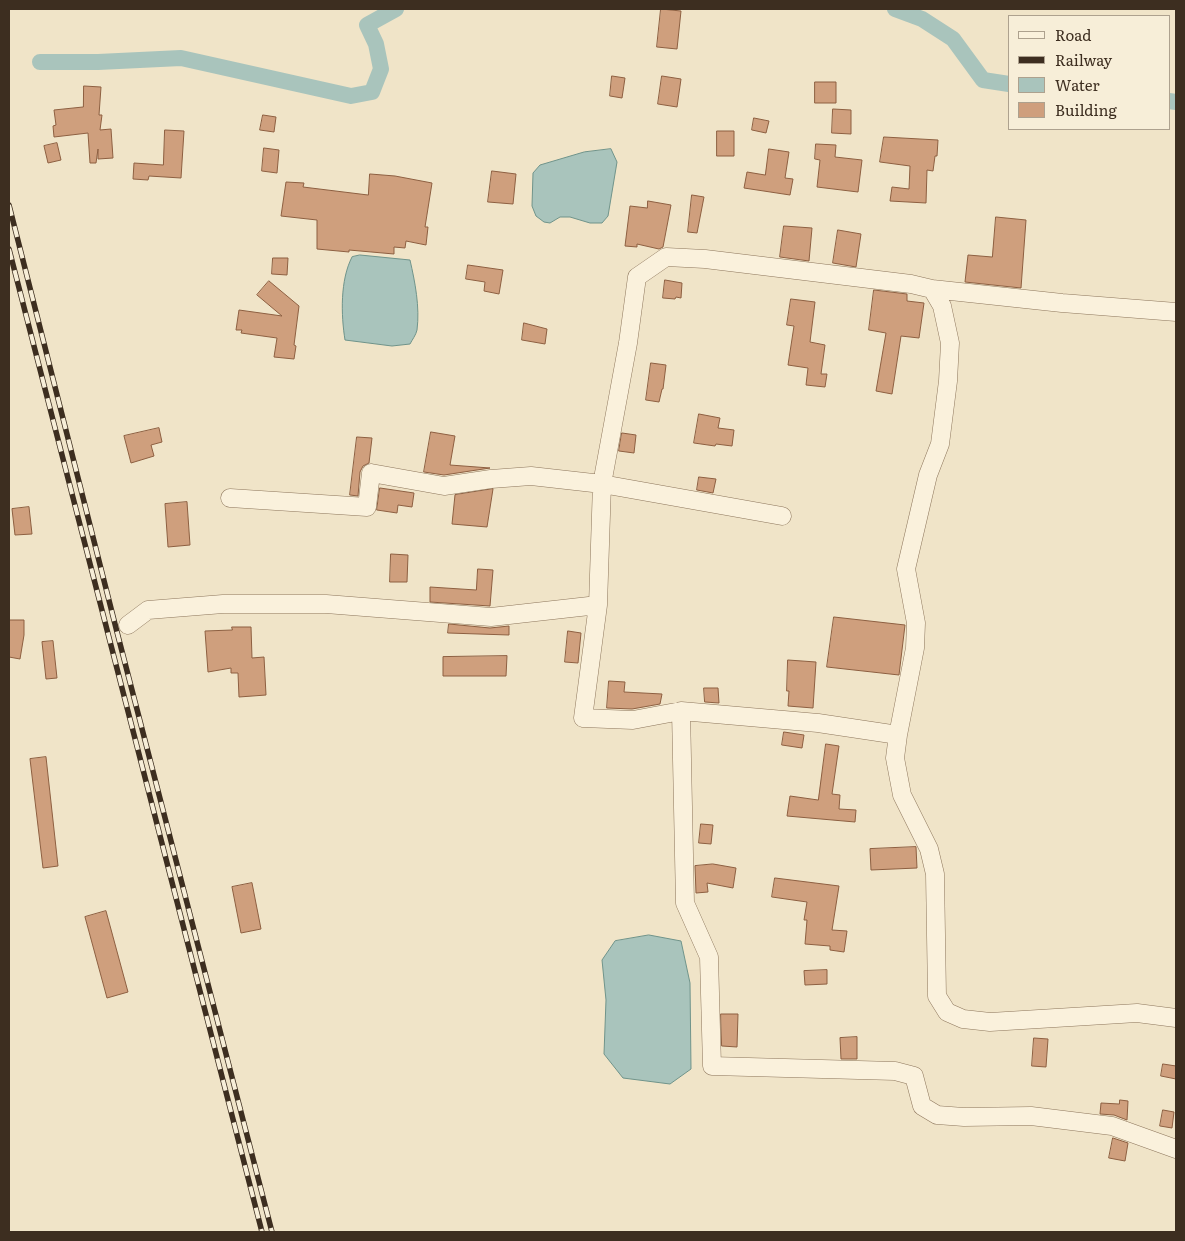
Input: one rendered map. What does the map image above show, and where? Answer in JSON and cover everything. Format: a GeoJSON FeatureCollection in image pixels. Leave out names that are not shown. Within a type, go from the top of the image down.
{"type":"FeatureCollection","features":[{"type":"Feature","properties":{"kind":"street"},"geometry":{"type":"LineString","coordinates":[[898,735],[818,723],[681,711],[633,720],[583,718],[598,605],[602,484],[628,343],[637,277],[666,257],[744,264],[911,284],[932,289],[1062,303],[1176,312]]}},
{"type":"Feature","properties":{"kind":"street"},"geometry":{"type":"LineString","coordinates":[[932,289],[942,306],[950,343],[948,381],[940,444],[928,475],[906,569],[916,623],[915,648],[895,758],[902,795],[929,848],[935,874],[937,996],[947,1012],[963,1019],[990,1022],[1137,1014],[1176,1018]]}},
{"type":"Feature","properties":{"kind":"street"},"geometry":{"type":"LineString","coordinates":[[230,498],[367,506],[372,473],[444,486],[491,479],[531,476],[602,484],[782,516]]}},
{"type":"Feature","properties":{"kind":"street"},"geometry":{"type":"LineString","coordinates":[[128,625],[148,610],[223,604],[326,604],[491,618],[598,605]]}},
{"type":"Feature","properties":{"kind":"street"},"geometry":{"type":"LineString","coordinates":[[681,711],[685,903],[709,957],[712,1066],[895,1071],[914,1076],[922,1106],[937,1115],[964,1117],[1031,1116],[1112,1126],[1176,1149]]}},
{"type":"Feature","properties":{"kind":"water"},"geometry":{"type":"Polygon","coordinates":[[[611,149],[617,162],[608,216],[602,223],[590,223],[570,217],[560,217],[550,223],[544,222],[536,216],[532,206],[533,173],[540,165],[584,152],[611,149]]]}},
{"type":"Feature","properties":{"kind":"water"},"geometry":{"type":"Polygon","coordinates":[[[360,255],[410,260],[418,312],[417,330],[410,344],[392,346],[345,340],[342,309],[343,287],[352,257],[360,255]]]}},
{"type":"Feature","properties":{"kind":"water"},"geometry":{"type":"Polygon","coordinates":[[[649,935],[681,941],[690,983],[691,1069],[670,1084],[623,1078],[604,1054],[606,1000],[602,960],[615,941],[649,935]]]}},
{"type":"Feature","properties":{"kind":"building"},"geometry":{"type":"Polygon","coordinates":[[[661,9],[681,11],[677,49],[657,47],[661,9]]]}},
{"type":"Feature","properties":{"kind":"building"},"geometry":{"type":"Polygon","coordinates":[[[612,76],[625,78],[622,98],[610,96],[612,76]]]}},
{"type":"Feature","properties":{"kind":"building"},"geometry":{"type":"Polygon","coordinates":[[[662,76],[681,79],[677,107],[658,104],[662,76]]]}},
{"type":"Feature","properties":{"kind":"building"},"geometry":{"type":"Polygon","coordinates":[[[815,82],[836,82],[836,103],[815,103],[815,82]]]}},
{"type":"Feature","properties":{"kind":"building"},"geometry":{"type":"Polygon","coordinates":[[[84,86],[101,87],[99,115],[102,115],[100,130],[111,129],[113,158],[98,159],[98,149],[96,163],[90,163],[88,133],[54,137],[53,126],[56,125],[54,110],[83,107],[84,86]]]}},
{"type":"Feature","properties":{"kind":"building"},"geometry":{"type":"Polygon","coordinates":[[[833,109],[851,110],[851,134],[832,133],[833,109]]]}},
{"type":"Feature","properties":{"kind":"building"},"geometry":{"type":"Polygon","coordinates":[[[263,115],[276,117],[274,132],[260,130],[263,115]]]}},
{"type":"Feature","properties":{"kind":"building"},"geometry":{"type":"Polygon","coordinates":[[[754,118],[769,121],[766,133],[752,130],[754,118]]]}},
{"type":"Feature","properties":{"kind":"building"},"geometry":{"type":"Polygon","coordinates":[[[165,130],[184,131],[181,178],[149,176],[148,180],[133,179],[134,163],[163,165],[165,130]]]}},
{"type":"Feature","properties":{"kind":"building"},"geometry":{"type":"Polygon","coordinates":[[[717,131],[734,131],[734,156],[717,156],[717,131]]]}},
{"type":"Feature","properties":{"kind":"building"},"geometry":{"type":"Polygon","coordinates":[[[884,137],[938,140],[937,156],[935,156],[933,171],[927,170],[926,203],[890,201],[892,187],[909,189],[910,166],[880,162],[884,137]]]}},
{"type":"Feature","properties":{"kind":"building"},"geometry":{"type":"Polygon","coordinates":[[[57,143],[61,160],[48,163],[44,146],[57,143]]]}},
{"type":"Feature","properties":{"kind":"building"},"geometry":{"type":"Polygon","coordinates":[[[816,144],[836,145],[835,157],[862,160],[858,192],[817,187],[820,160],[815,159],[816,144]]]}},
{"type":"Feature","properties":{"kind":"building"},"geometry":{"type":"Polygon","coordinates":[[[264,148],[279,150],[277,173],[262,171],[264,148]]]}},
{"type":"Feature","properties":{"kind":"building"},"geometry":{"type":"Polygon","coordinates":[[[769,149],[789,152],[785,178],[793,179],[790,195],[744,188],[747,172],[765,175],[769,149]]]}},
{"type":"Feature","properties":{"kind":"building"},"geometry":{"type":"Polygon","coordinates":[[[492,171],[516,174],[513,204],[488,202],[492,171]]]}},
{"type":"Feature","properties":{"kind":"building"},"geometry":{"type":"Polygon","coordinates":[[[370,174],[395,176],[432,183],[425,227],[428,227],[426,245],[406,241],[405,248],[394,247],[394,254],[317,249],[317,220],[281,216],[286,182],[304,183],[303,187],[368,195],[370,174]]]}},
{"type":"Feature","properties":{"kind":"building"},"geometry":{"type":"Polygon","coordinates":[[[692,195],[704,197],[697,233],[688,232],[692,195]]]}},
{"type":"Feature","properties":{"kind":"building"},"geometry":{"type":"Polygon","coordinates":[[[648,201],[671,205],[663,247],[659,249],[637,244],[637,247],[625,246],[630,206],[647,208],[648,201]]]}},
{"type":"Feature","properties":{"kind":"building"},"geometry":{"type":"Polygon","coordinates":[[[996,217],[1026,220],[1021,288],[965,282],[968,255],[992,257],[996,217]]]}},
{"type":"Feature","properties":{"kind":"building"},"geometry":{"type":"Polygon","coordinates":[[[784,226],[812,228],[809,261],[780,257],[784,226]]]}},
{"type":"Feature","properties":{"kind":"building"},"geometry":{"type":"Polygon","coordinates":[[[838,230],[861,234],[856,267],[833,263],[838,230]]]}},
{"type":"Feature","properties":{"kind":"building"},"geometry":{"type":"Polygon","coordinates":[[[273,258],[288,258],[287,275],[272,274],[273,258]]]}},
{"type":"Feature","properties":{"kind":"building"},"geometry":{"type":"Polygon","coordinates":[[[468,265],[503,270],[499,294],[484,291],[485,282],[466,279],[468,265]]]}},
{"type":"Feature","properties":{"kind":"building"},"geometry":{"type":"Polygon","coordinates":[[[665,280],[682,283],[681,298],[663,298],[665,280]]]}},
{"type":"Feature","properties":{"kind":"building"},"geometry":{"type":"Polygon","coordinates":[[[269,281],[299,306],[294,359],[274,357],[277,338],[241,333],[242,330],[236,330],[239,310],[282,316],[257,295],[269,281]]]}},
{"type":"Feature","properties":{"kind":"building"},"geometry":{"type":"Polygon","coordinates":[[[874,290],[907,294],[907,301],[924,303],[919,338],[901,336],[892,394],[876,391],[886,333],[869,330],[874,290]]]}},
{"type":"Feature","properties":{"kind":"building"},"geometry":{"type":"Polygon","coordinates":[[[791,299],[815,302],[810,342],[825,345],[821,374],[827,374],[825,387],[806,385],[808,368],[788,365],[794,326],[787,325],[791,299]]]}},
{"type":"Feature","properties":{"kind":"building"},"geometry":{"type":"Polygon","coordinates":[[[524,323],[547,329],[545,344],[522,340],[524,323]]]}},
{"type":"Feature","properties":{"kind":"building"},"geometry":{"type":"Polygon","coordinates":[[[651,363],[666,365],[663,389],[659,402],[646,400],[651,363]]]}},
{"type":"Feature","properties":{"kind":"building"},"geometry":{"type":"Polygon","coordinates":[[[699,414],[720,418],[718,428],[734,430],[732,446],[694,443],[699,414]]]}},
{"type":"Feature","properties":{"kind":"building"},"geometry":{"type":"Polygon","coordinates":[[[159,428],[162,442],[151,445],[154,456],[131,463],[124,436],[159,428]]]}},
{"type":"Feature","properties":{"kind":"building"},"geometry":{"type":"Polygon","coordinates":[[[431,432],[455,436],[450,465],[490,468],[444,475],[424,472],[431,432]]]}},
{"type":"Feature","properties":{"kind":"building"},"geometry":{"type":"Polygon","coordinates":[[[622,433],[636,435],[634,453],[619,451],[622,433]]]}},
{"type":"Feature","properties":{"kind":"building"},"geometry":{"type":"Polygon","coordinates":[[[357,437],[372,438],[369,463],[363,466],[360,472],[358,496],[350,495],[357,437]]]}},
{"type":"Feature","properties":{"kind":"building"},"geometry":{"type":"Polygon","coordinates":[[[699,477],[716,479],[713,493],[697,490],[699,477]]]}},
{"type":"Feature","properties":{"kind":"building"},"geometry":{"type":"Polygon","coordinates":[[[380,488],[414,493],[412,507],[398,505],[397,513],[377,510],[380,488]]]}},
{"type":"Feature","properties":{"kind":"building"},"geometry":{"type":"Polygon","coordinates":[[[493,489],[487,527],[452,524],[455,495],[493,489]]]}},
{"type":"Feature","properties":{"kind":"building"},"geometry":{"type":"Polygon","coordinates":[[[187,502],[190,545],[168,547],[165,504],[187,502]]]}},
{"type":"Feature","properties":{"kind":"building"},"geometry":{"type":"Polygon","coordinates":[[[29,507],[32,534],[15,535],[12,509],[29,507]]]}},
{"type":"Feature","properties":{"kind":"building"},"geometry":{"type":"Polygon","coordinates":[[[391,554],[408,555],[407,582],[390,582],[391,554]]]}},
{"type":"Feature","properties":{"kind":"building"},"geometry":{"type":"Polygon","coordinates":[[[478,569],[493,570],[490,606],[430,602],[430,587],[476,590],[478,569]]]}},
{"type":"Feature","properties":{"kind":"building"},"geometry":{"type":"Polygon","coordinates":[[[834,617],[905,625],[899,675],[827,667],[834,617]]]}},
{"type":"Feature","properties":{"kind":"building"},"geometry":{"type":"Polygon","coordinates":[[[9,620],[24,620],[24,635],[20,659],[9,657],[9,620]]]}},
{"type":"Feature","properties":{"kind":"building"},"geometry":{"type":"Polygon","coordinates":[[[449,624],[490,628],[509,626],[509,635],[448,633],[449,624]]]}},
{"type":"Feature","properties":{"kind":"building"},"geometry":{"type":"Polygon","coordinates":[[[232,627],[251,627],[252,658],[264,657],[266,695],[239,697],[238,673],[231,673],[231,668],[208,672],[205,631],[232,630],[232,627]]]}},
{"type":"Feature","properties":{"kind":"building"},"geometry":{"type":"Polygon","coordinates":[[[568,631],[581,633],[578,663],[565,662],[568,631]]]}},
{"type":"Feature","properties":{"kind":"building"},"geometry":{"type":"Polygon","coordinates":[[[53,641],[57,678],[46,679],[42,642],[53,641]]]}},
{"type":"Feature","properties":{"kind":"building"},"geometry":{"type":"Polygon","coordinates":[[[507,656],[506,676],[443,676],[443,657],[507,656]]]}},
{"type":"Feature","properties":{"kind":"building"},"geometry":{"type":"Polygon","coordinates":[[[788,660],[816,662],[813,708],[788,706],[788,660]]]}},
{"type":"Feature","properties":{"kind":"building"},"geometry":{"type":"Polygon","coordinates":[[[609,681],[625,682],[624,692],[662,694],[660,704],[632,709],[607,708],[609,681]]]}},
{"type":"Feature","properties":{"kind":"building"},"geometry":{"type":"Polygon","coordinates":[[[704,688],[718,688],[719,703],[705,702],[704,688]]]}},
{"type":"Feature","properties":{"kind":"building"},"geometry":{"type":"Polygon","coordinates":[[[784,732],[804,735],[802,748],[782,745],[784,732]]]}},
{"type":"Feature","properties":{"kind":"building"},"geometry":{"type":"Polygon","coordinates":[[[826,744],[839,746],[832,794],[840,795],[839,809],[856,810],[855,822],[787,816],[790,796],[818,800],[826,744]]]}},
{"type":"Feature","properties":{"kind":"building"},"geometry":{"type":"Polygon","coordinates":[[[46,757],[58,866],[43,868],[30,759],[46,757]]]}},
{"type":"Feature","properties":{"kind":"building"},"geometry":{"type":"Polygon","coordinates":[[[701,824],[713,825],[711,844],[699,843],[701,824]]]}},
{"type":"Feature","properties":{"kind":"building"},"geometry":{"type":"Polygon","coordinates":[[[916,847],[917,868],[871,870],[870,849],[916,847]]]}},
{"type":"Feature","properties":{"kind":"building"},"geometry":{"type":"Polygon","coordinates":[[[713,864],[736,868],[733,888],[707,883],[708,892],[696,893],[695,866],[713,864]]]}},
{"type":"Feature","properties":{"kind":"building"},"geometry":{"type":"Polygon","coordinates":[[[775,878],[839,886],[832,930],[847,931],[844,952],[830,950],[830,946],[805,944],[807,920],[804,920],[807,902],[772,897],[775,878]]]}},
{"type":"Feature","properties":{"kind":"building"},"geometry":{"type":"Polygon","coordinates":[[[252,883],[261,929],[241,933],[232,887],[252,883]]]}},
{"type":"Feature","properties":{"kind":"building"},"geometry":{"type":"Polygon","coordinates":[[[106,911],[128,992],[107,998],[85,917],[106,911]]]}},
{"type":"Feature","properties":{"kind":"building"},"geometry":{"type":"Polygon","coordinates":[[[827,970],[827,984],[805,985],[804,971],[827,970]]]}},
{"type":"Feature","properties":{"kind":"building"},"geometry":{"type":"Polygon","coordinates":[[[721,1014],[738,1014],[737,1047],[722,1046],[721,1014]]]}},
{"type":"Feature","properties":{"kind":"building"},"geometry":{"type":"Polygon","coordinates":[[[857,1037],[857,1059],[841,1059],[840,1038],[857,1037]]]}},
{"type":"Feature","properties":{"kind":"building"},"geometry":{"type":"Polygon","coordinates":[[[1034,1038],[1048,1039],[1046,1067],[1032,1066],[1034,1038]]]}},
{"type":"Feature","properties":{"kind":"building"},"geometry":{"type":"Polygon","coordinates":[[[1163,1064],[1176,1066],[1176,1079],[1161,1076],[1163,1064]]]}},
{"type":"Feature","properties":{"kind":"building"},"geometry":{"type":"Polygon","coordinates":[[[1120,1100],[1128,1101],[1127,1120],[1114,1115],[1100,1114],[1101,1103],[1119,1104],[1120,1100]]]}},
{"type":"Feature","properties":{"kind":"building"},"geometry":{"type":"Polygon","coordinates":[[[1163,1110],[1174,1112],[1172,1128],[1160,1126],[1163,1110]]]}},
{"type":"Feature","properties":{"kind":"building"},"geometry":{"type":"Polygon","coordinates":[[[1113,1138],[1128,1143],[1125,1161],[1109,1158],[1113,1138]]]}},
{"type":"Feature","properties":{"kind":"waterway"},"geometry":{"type":"LineString","coordinates":[[40,62],[98,62],[181,58],[351,96],[372,92],[381,69],[376,44],[367,25],[396,9]]}},
{"type":"Feature","properties":{"kind":"waterway"},"geometry":{"type":"LineString","coordinates":[[895,9],[922,19],[953,39],[983,80],[1008,84]]}},
{"type":"Feature","properties":{"kind":"waterway"},"geometry":{"type":"LineString","coordinates":[[1170,101],[1176,102]]}},
{"type":"Feature","properties":{"kind":"railway"},"geometry":{"type":"LineString","coordinates":[[9,205],[272,1232]]}},
{"type":"Feature","properties":{"kind":"railway"},"geometry":{"type":"LineString","coordinates":[[9,249],[262,1232]]}}]}
